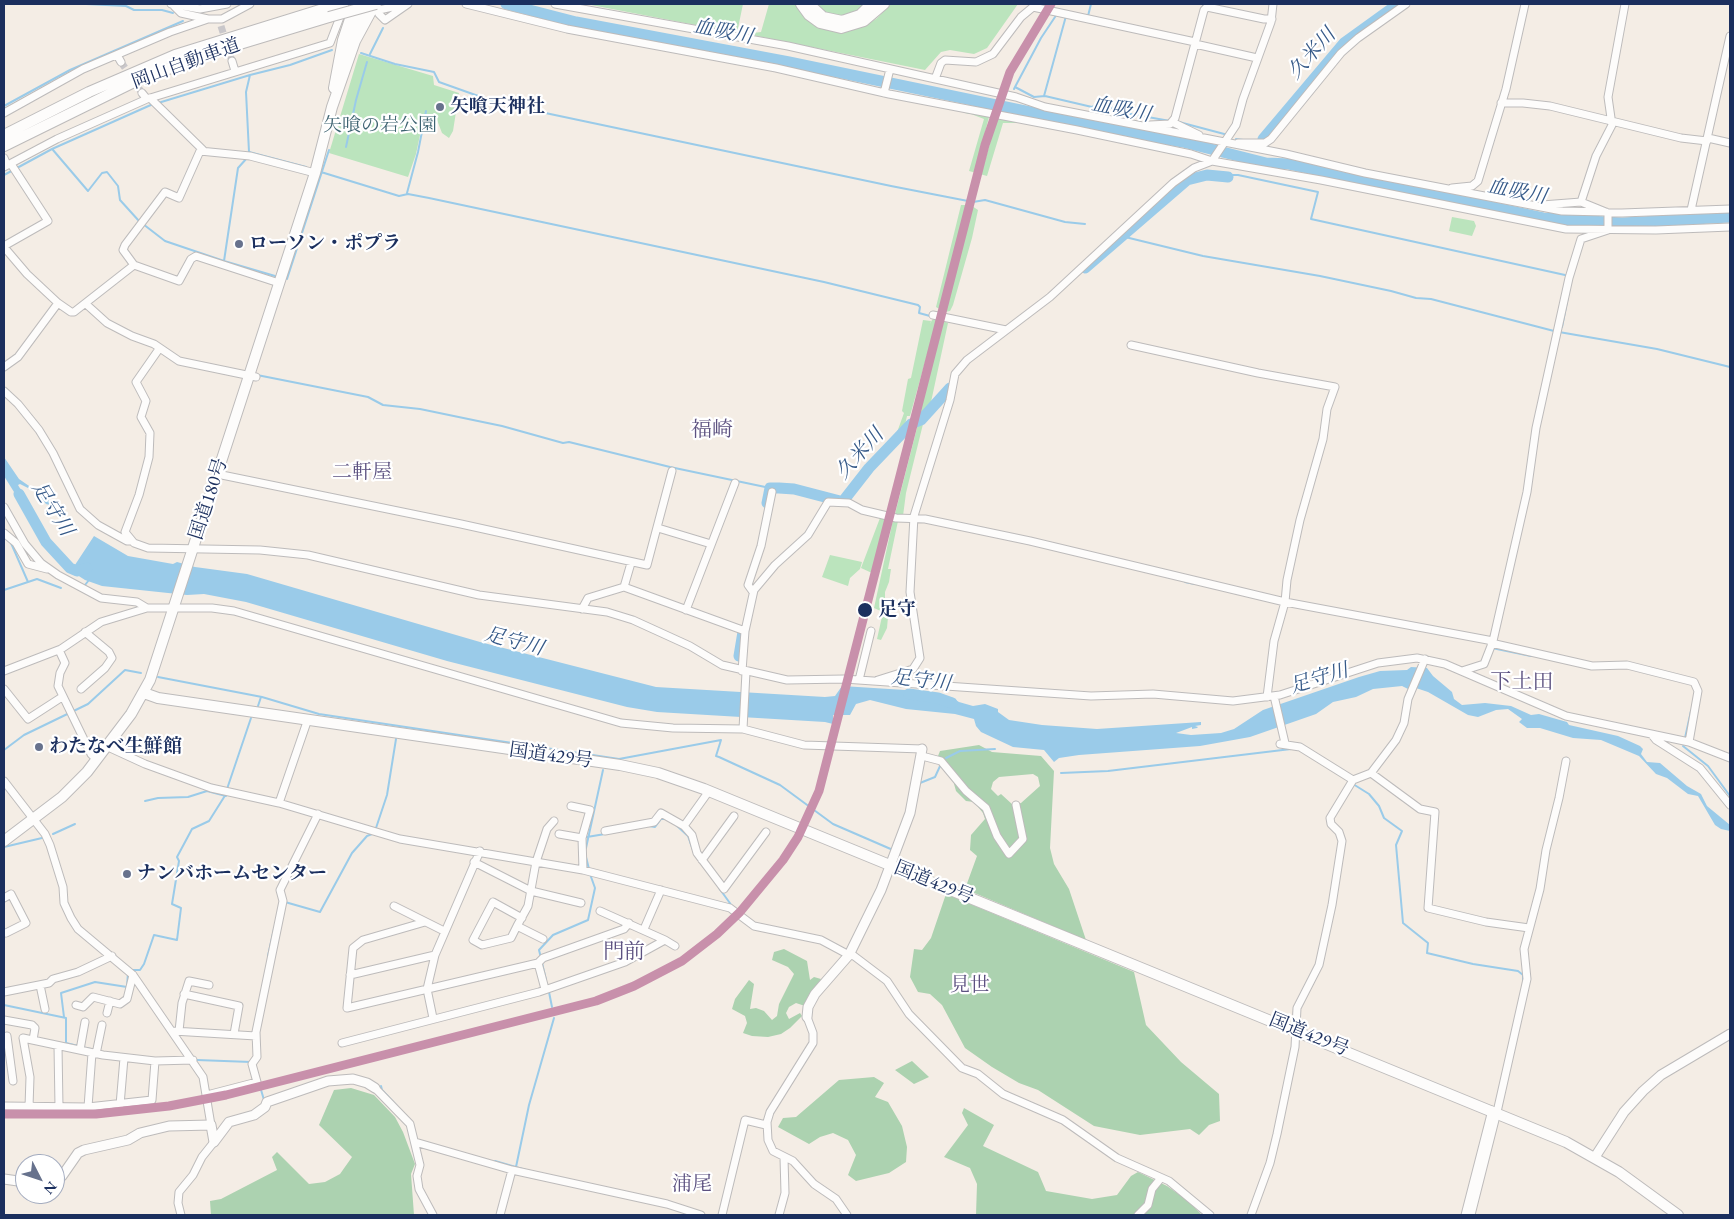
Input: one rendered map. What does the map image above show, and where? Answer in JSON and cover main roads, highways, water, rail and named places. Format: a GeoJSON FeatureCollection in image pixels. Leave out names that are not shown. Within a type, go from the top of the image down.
{"type":"FeatureCollection","features":[{"type":"Feature","properties":{"kind":"highway","name":"岡山自動車道"},"geometry":{"type":"LineString","coordinates":[[4,135],[90,92],[151,65],[218,41],[340,4]]}},
{"type":"Feature","properties":{"kind":"highway"},"geometry":{"type":"LineString","coordinates":[[332,107],[342,46],[355,4]]}},
{"type":"Feature","properties":{"kind":"highway"},"geometry":{"type":"LineString","coordinates":[[801,4],[809,15],[820,23],[841,28],[864,21],[884,4]]}},
{"type":"Feature","properties":{"kind":"highway"},"geometry":{"type":"LineString","coordinates":[[809,4],[823,17],[842,20],[860,15],[871,4]]}},
{"type":"Feature","properties":{"kind":"highway","name":"国道180号"},"geometry":{"type":"LineString","coordinates":[[4,841],[62,797],[108,747],[144,693],[217,474],[253,376],[279,283],[315,173],[332,107],[355,41],[373,8]]}},
{"type":"Feature","properties":{"kind":"highway","name":"岡山自動車道"},"geometry":{"type":"LineString","coordinates":[[4,146],[138,80],[220,50],[329,17],[373,8]]}},
{"type":"Feature","properties":{"kind":"highway","name":"国道429号"},"geometry":{"type":"LineString","coordinates":[[144,693],[158,698],[620,765],[658,773],[709,791],[1495,1111],[1595,1157],[1643,1188],[1678,1215]]}},
{"type":"Feature","properties":{"kind":"main road"},"geometry":{"type":"LineString","coordinates":[[807,1017],[808,1007],[814,994],[849,955],[891,865],[910,813],[922,752]]}},
{"type":"Feature","properties":{"kind":"main road"},"geometry":{"type":"LineString","coordinates":[[1595,1157],[1624,1112],[1643,1091],[1668,1070],[1730,1034]]}},
{"type":"Feature","properties":{"kind":"main road"},"geometry":{"type":"LineString","coordinates":[[65,1172],[78,1153],[84,1150],[128,1140],[140,1133],[169,1126],[211,1124],[214,1142],[229,1122],[247,1119],[266,1107],[267,1102],[328,1081],[348,1079],[367,1083],[375,1088]]}},
{"type":"Feature","properties":{"kind":"water"},"geometry":{"type":"Polygon","coordinates":[[[4,457],[19,479],[32,488],[38,487],[53,506],[46,504],[36,492],[20,484],[18,485],[28,502],[24,508],[4,476],[4,457]]]}},
{"type":"Feature","properties":{"kind":"water"},"geometry":{"type":"Polygon","coordinates":[[[94,536],[128,556],[247,574],[480,642],[656,687],[825,697],[835,696],[842,686],[921,691],[925,693],[925,699],[951,697],[959,702],[973,706],[985,704],[998,709],[998,712],[1009,720],[1042,725],[1097,729],[1201,722],[1201,725],[1195,726],[1197,728],[1192,729],[1192,727],[1176,733],[1191,735],[1221,733],[1234,729],[1263,710],[1380,671],[1407,670],[1411,667],[1427,668],[1433,676],[1452,692],[1454,699],[1462,705],[1485,703],[1511,706],[1531,715],[1539,714],[1567,722],[1569,725],[1618,736],[1640,746],[1643,749],[1641,754],[1647,762],[1660,763],[1687,786],[1701,794],[1707,806],[1730,825],[1730,831],[1715,825],[1698,796],[1688,794],[1667,778],[1656,774],[1639,756],[1601,740],[1573,738],[1540,728],[1527,728],[1519,722],[1522,719],[1508,709],[1496,710],[1478,717],[1468,715],[1428,692],[1416,688],[1408,689],[1402,686],[1373,689],[1356,697],[1333,702],[1316,714],[1250,737],[1200,746],[1079,755],[1059,758],[1054,762],[1044,750],[1013,747],[981,732],[976,726],[974,719],[955,714],[906,709],[870,700],[856,704],[850,715],[833,715],[833,724],[657,712],[627,707],[447,661],[246,602],[204,594],[187,595],[102,586],[85,580],[71,571],[94,536]]]}},
{"type":"Feature","properties":{"kind":"waterway"},"geometry":{"type":"LineString","coordinates":[[50,4],[79,4]]}},
{"type":"Feature","properties":{"kind":"waterway"},"geometry":{"type":"LineString","coordinates":[[86,4],[126,6],[134,10],[162,10],[173,13]]}},
{"type":"Feature","properties":{"kind":"waterway","name":"血吸川"},"geometry":{"type":"LineString","coordinates":[[506,4],[576,22],[789,62],[1131,133],[1183,142],[1266,163],[1289,164],[1543,218],[1622,223],[1730,217]]}},
{"type":"Feature","properties":{"kind":"waterway"},"geometry":{"type":"LineString","coordinates":[[1088,16],[1091,4]]}},
{"type":"Feature","properties":{"kind":"waterway","name":"久米川"},"geometry":{"type":"LineString","coordinates":[[1263,139],[1344,43],[1398,4]]}},
{"type":"Feature","properties":{"kind":"waterway"},"geometry":{"type":"LineString","coordinates":[[1015,87],[1041,38],[1057,14]]}},
{"type":"Feature","properties":{"kind":"waterway"},"geometry":{"type":"LineString","coordinates":[[1044,96],[1066,16]]}},
{"type":"Feature","properties":{"kind":"waterway"},"geometry":{"type":"LineString","coordinates":[[4,106],[70,70],[183,21]]}},
{"type":"Feature","properties":{"kind":"waterway"},"geometry":{"type":"LineString","coordinates":[[370,54],[383,28]]}},
{"type":"Feature","properties":{"kind":"waterway"},"geometry":{"type":"LineString","coordinates":[[250,75],[290,65],[332,50]]}},
{"type":"Feature","properties":{"kind":"waterway"},"geometry":{"type":"LineString","coordinates":[[361,53],[395,64],[434,72],[439,82],[498,103],[891,186],[973,202],[985,200],[1065,222],[1085,224]]}},
{"type":"Feature","properties":{"kind":"waterway"},"geometry":{"type":"LineString","coordinates":[[346,147],[356,100],[367,62]]}},
{"type":"Feature","properties":{"kind":"waterway"},"geometry":{"type":"LineString","coordinates":[[158,103],[250,75],[246,92],[249,152],[306,167]]}},
{"type":"Feature","properties":{"kind":"waterway"},"geometry":{"type":"LineString","coordinates":[[1014,89],[1015,87],[1034,97],[1045,96],[1092,107],[1098,103],[1110,105],[1114,111],[1170,121]]}},
{"type":"Feature","properties":{"kind":"waterway"},"geometry":{"type":"LineString","coordinates":[[4,175],[52,149],[153,104]]}},
{"type":"Feature","properties":{"kind":"waterway"},"geometry":{"type":"LineString","coordinates":[[407,193],[426,111]]}},
{"type":"Feature","properties":{"kind":"waterway"},"geometry":{"type":"LineString","coordinates":[[1179,122],[1228,135]]}},
{"type":"Feature","properties":{"kind":"waterway"},"geometry":{"type":"LineString","coordinates":[[1236,139],[1243,140]]}},
{"type":"Feature","properties":{"kind":"waterway"},"geometry":{"type":"LineString","coordinates":[[53,150],[88,191],[102,173],[107,172],[118,186],[120,200],[139,221]]}},
{"type":"Feature","properties":{"kind":"waterway"},"geometry":{"type":"LineString","coordinates":[[287,279],[329,150]]}},
{"type":"Feature","properties":{"kind":"waterway"},"geometry":{"type":"LineString","coordinates":[[247,158],[238,168],[224,261],[275,276]]}},
{"type":"Feature","properties":{"kind":"waterway"},"geometry":{"type":"LineString","coordinates":[[321,172],[399,196],[408,194],[429,198],[824,282],[918,305],[920,307],[919,313],[930,316]]}},
{"type":"Feature","properties":{"kind":"waterway","name":"久米川"},"geometry":{"type":"LineString","coordinates":[[1085,268],[1187,180],[1207,175],[1228,177]]}},
{"type":"Feature","properties":{"kind":"waterway"},"geometry":{"type":"LineString","coordinates":[[1219,175],[1238,175],[1318,192],[1311,219],[1565,275]]}},
{"type":"Feature","properties":{"kind":"waterway"},"geometry":{"type":"LineString","coordinates":[[143,224],[165,241],[224,261]]}},
{"type":"Feature","properties":{"kind":"waterway"},"geometry":{"type":"LineString","coordinates":[[1121,236],[1203,256],[1320,276],[1416,298],[1431,299],[1554,331]]}},
{"type":"Feature","properties":{"kind":"waterway"},"geometry":{"type":"LineString","coordinates":[[1562,327],[1572,276]]}},
{"type":"Feature","properties":{"kind":"waterway"},"geometry":{"type":"LineString","coordinates":[[1559,332],[1657,349],[1730,367]]}},
{"type":"Feature","properties":{"kind":"waterway"},"geometry":{"type":"LineString","coordinates":[[257,375],[368,397],[383,405],[420,409],[502,426],[563,443],[569,442],[670,467],[770,488]]}},
{"type":"Feature","properties":{"kind":"waterway","name":"久米川"},"geometry":{"type":"LineString","coordinates":[[767,503],[770,488],[794,489],[840,501],[844,500],[869,468],[911,424],[921,420],[950,388]]}},
{"type":"Feature","properties":{"kind":"waterway","name":"足守川"},"geometry":{"type":"LineString","coordinates":[[19,494],[46,542],[70,568],[77,571],[87,568]]}},
{"type":"Feature","properties":{"kind":"waterway"},"geometry":{"type":"LineString","coordinates":[[11,543],[28,582]]}},
{"type":"Feature","properties":{"kind":"waterway"},"geometry":{"type":"LineString","coordinates":[[4,590],[37,579],[61,588]]}},
{"type":"Feature","properties":{"kind":"waterway"},"geometry":{"type":"LineString","coordinates":[[85,585],[89,580]]}},
{"type":"Feature","properties":{"kind":"waterway"},"geometry":{"type":"LineString","coordinates":[[1185,582],[1195,584]]}},
{"type":"Feature","properties":{"kind":"waterway","name":"久米川"},"geometry":{"type":"LineString","coordinates":[[739,656],[743,632]]}},
{"type":"Feature","properties":{"kind":"waterway"},"geometry":{"type":"LineString","coordinates":[[1492,648],[1531,656]]}},
{"type":"Feature","properties":{"kind":"waterway"},"geometry":{"type":"LineString","coordinates":[[4,750],[24,735],[88,704],[125,670],[141,673]]}},
{"type":"Feature","properties":{"kind":"waterway"},"geometry":{"type":"LineString","coordinates":[[158,677],[262,697],[319,714],[619,759],[721,740],[716,756],[780,785],[833,824],[893,850]]}},
{"type":"Feature","properties":{"kind":"waterway","name":"足守川"},"geometry":{"type":"LineString","coordinates":[[909,694],[938,698],[952,703]]}},
{"type":"Feature","properties":{"kind":"waterway"},"geometry":{"type":"LineString","coordinates":[[258,706],[261,697]]}},
{"type":"Feature","properties":{"kind":"waterway"},"geometry":{"type":"LineString","coordinates":[[1685,738],[1691,711]]}},
{"type":"Feature","properties":{"kind":"waterway"},"geometry":{"type":"LineString","coordinates":[[227,789],[251,718]]}},
{"type":"Feature","properties":{"kind":"waterway"},"geometry":{"type":"LineString","coordinates":[[376,828],[387,795],[396,739]]}},
{"type":"Feature","properties":{"kind":"waterway"},"geometry":{"type":"LineString","coordinates":[[1683,746],[1708,766],[1730,796]]}},
{"type":"Feature","properties":{"kind":"waterway"},"geometry":{"type":"LineString","coordinates":[[946,758],[960,751],[995,749]]}},
{"type":"Feature","properties":{"kind":"waterway"},"geometry":{"type":"LineString","coordinates":[[1061,773],[1108,771],[1291,749]]}},
{"type":"Feature","properties":{"kind":"waterway"},"geometry":{"type":"LineString","coordinates":[[920,783],[935,777],[941,764]]}},
{"type":"Feature","properties":{"kind":"waterway"},"geometry":{"type":"LineString","coordinates":[[586,848],[603,770]]}},
{"type":"Feature","properties":{"kind":"waterway"},"geometry":{"type":"LineString","coordinates":[[1353,784],[1369,794],[1379,806],[1384,818],[1402,831],[1396,845],[1403,923],[1428,943],[1427,953],[1473,964],[1518,971],[1523,975],[1523,982]]}},
{"type":"Feature","properties":{"kind":"waterway"},"geometry":{"type":"LineString","coordinates":[[145,801],[158,798],[188,797],[207,791],[226,796]]}},
{"type":"Feature","properties":{"kind":"waterway"},"geometry":{"type":"LineString","coordinates":[[132,970],[140,970],[144,964],[154,935],[177,940],[181,908],[172,904],[179,861],[177,857],[192,829],[209,821],[226,794]]}},
{"type":"Feature","properties":{"kind":"waterway"},"geometry":{"type":"LineString","coordinates":[[649,826],[655,827],[661,819],[665,819]]}},
{"type":"Feature","properties":{"kind":"waterway"},"geometry":{"type":"LineString","coordinates":[[53,834],[75,824]]}},
{"type":"Feature","properties":{"kind":"waterway"},"geometry":{"type":"LineString","coordinates":[[676,825],[688,836],[694,853]]}},
{"type":"Feature","properties":{"kind":"waterway"},"geometry":{"type":"LineString","coordinates":[[285,902],[320,912],[352,853],[367,836],[372,834]]}},
{"type":"Feature","properties":{"kind":"waterway"},"geometry":{"type":"LineString","coordinates":[[587,837],[605,834]]}},
{"type":"Feature","properties":{"kind":"waterway"},"geometry":{"type":"LineString","coordinates":[[4,847],[42,838]]}},
{"type":"Feature","properties":{"kind":"waterway"},"geometry":{"type":"LineString","coordinates":[[586,857],[589,869]]}},
{"type":"Feature","properties":{"kind":"waterway"},"geometry":{"type":"LineString","coordinates":[[541,958],[539,950],[553,935],[588,920],[595,888],[590,874]]}},
{"type":"Feature","properties":{"kind":"waterway"},"geometry":{"type":"LineString","coordinates":[[719,888],[732,906]]}},
{"type":"Feature","properties":{"kind":"waterway"},"geometry":{"type":"LineString","coordinates":[[268,956],[274,929]]}},
{"type":"Feature","properties":{"kind":"waterway"},"geometry":{"type":"LineString","coordinates":[[542,963],[546,980]]}},
{"type":"Feature","properties":{"kind":"waterway"},"geometry":{"type":"LineString","coordinates":[[64,1017],[61,993],[95,982],[127,987],[128,973]]}},
{"type":"Feature","properties":{"kind":"waterway"},"geometry":{"type":"LineString","coordinates":[[549,992],[552,1007]]}},
{"type":"Feature","properties":{"kind":"waterway"},"geometry":{"type":"LineString","coordinates":[[4,1005],[66,1018],[66,1043],[78,1046]]}},
{"type":"Feature","properties":{"kind":"waterway"},"geometry":{"type":"LineString","coordinates":[[516,1167],[529,1105],[554,1018]]}},
{"type":"Feature","properties":{"kind":"waterway"},"geometry":{"type":"LineString","coordinates":[[82,1047],[95,1050]]}},
{"type":"Feature","properties":{"kind":"waterway"},"geometry":{"type":"LineString","coordinates":[[197,1060],[251,1062]]}},
{"type":"Feature","properties":{"kind":"waterway"},"geometry":{"type":"LineString","coordinates":[[259,1083],[264,1100]]}},
{"type":"Feature","properties":{"kind":"waterway"},"geometry":{"type":"LineString","coordinates":[[381,1086],[382,1090],[411,1121]]}},
{"type":"Feature","properties":{"kind":"waterway"},"geometry":{"type":"LineString","coordinates":[[495,1161],[526,1170]]}},
{"type":"Feature","properties":{"kind":"tunnel"},"geometry":{"type":"LineString","coordinates":[[221,26],[232,61]]}},
{"type":"Feature","properties":{"kind":"tunnel"},"geometry":{"type":"LineString","coordinates":[[121,62],[142,93]]}},
{"type":"Feature","properties":{"kind":"place","name":"矢喰天神社"},"geometry":{"type":"Point","coordinates":[440,107]}},
{"type":"Feature","properties":{"kind":"place","name":"ローソン・ポプラ"},"geometry":{"type":"Point","coordinates":[239,244]}},
{"type":"Feature","properties":{"kind":"place","name":"足守"},"geometry":{"type":"Point","coordinates":[865,610]}},
{"type":"Feature","properties":{"kind":"place","name":"わたなべ生鮮館"},"geometry":{"type":"Point","coordinates":[39,747]}},
{"type":"Feature","properties":{"kind":"place","name":"ナンバホームセンター"},"geometry":{"type":"Point","coordinates":[127,874]}},
{"type":"Feature","properties":{"kind":"district","name":"福崎"},"geometry":{"type":"Point","coordinates":[712,430]}},
{"type":"Feature","properties":{"kind":"district","name":"二軒屋"},"geometry":{"type":"Point","coordinates":[362,473]}},
{"type":"Feature","properties":{"kind":"district","name":"下土田"},"geometry":{"type":"Point","coordinates":[1522,682]}},
{"type":"Feature","properties":{"kind":"district","name":"門前"},"geometry":{"type":"Point","coordinates":[624,952]}},
{"type":"Feature","properties":{"kind":"district","name":"見世"},"geometry":{"type":"Point","coordinates":[970,986]}},
{"type":"Feature","properties":{"kind":"district","name":"浦尾"},"geometry":{"type":"Point","coordinates":[692,1185]}},
{"type":"Feature","properties":{"kind":"park label","name":"矢喰の岩公園"},"geometry":{"type":"Point","coordinates":[380,126]}}]}
